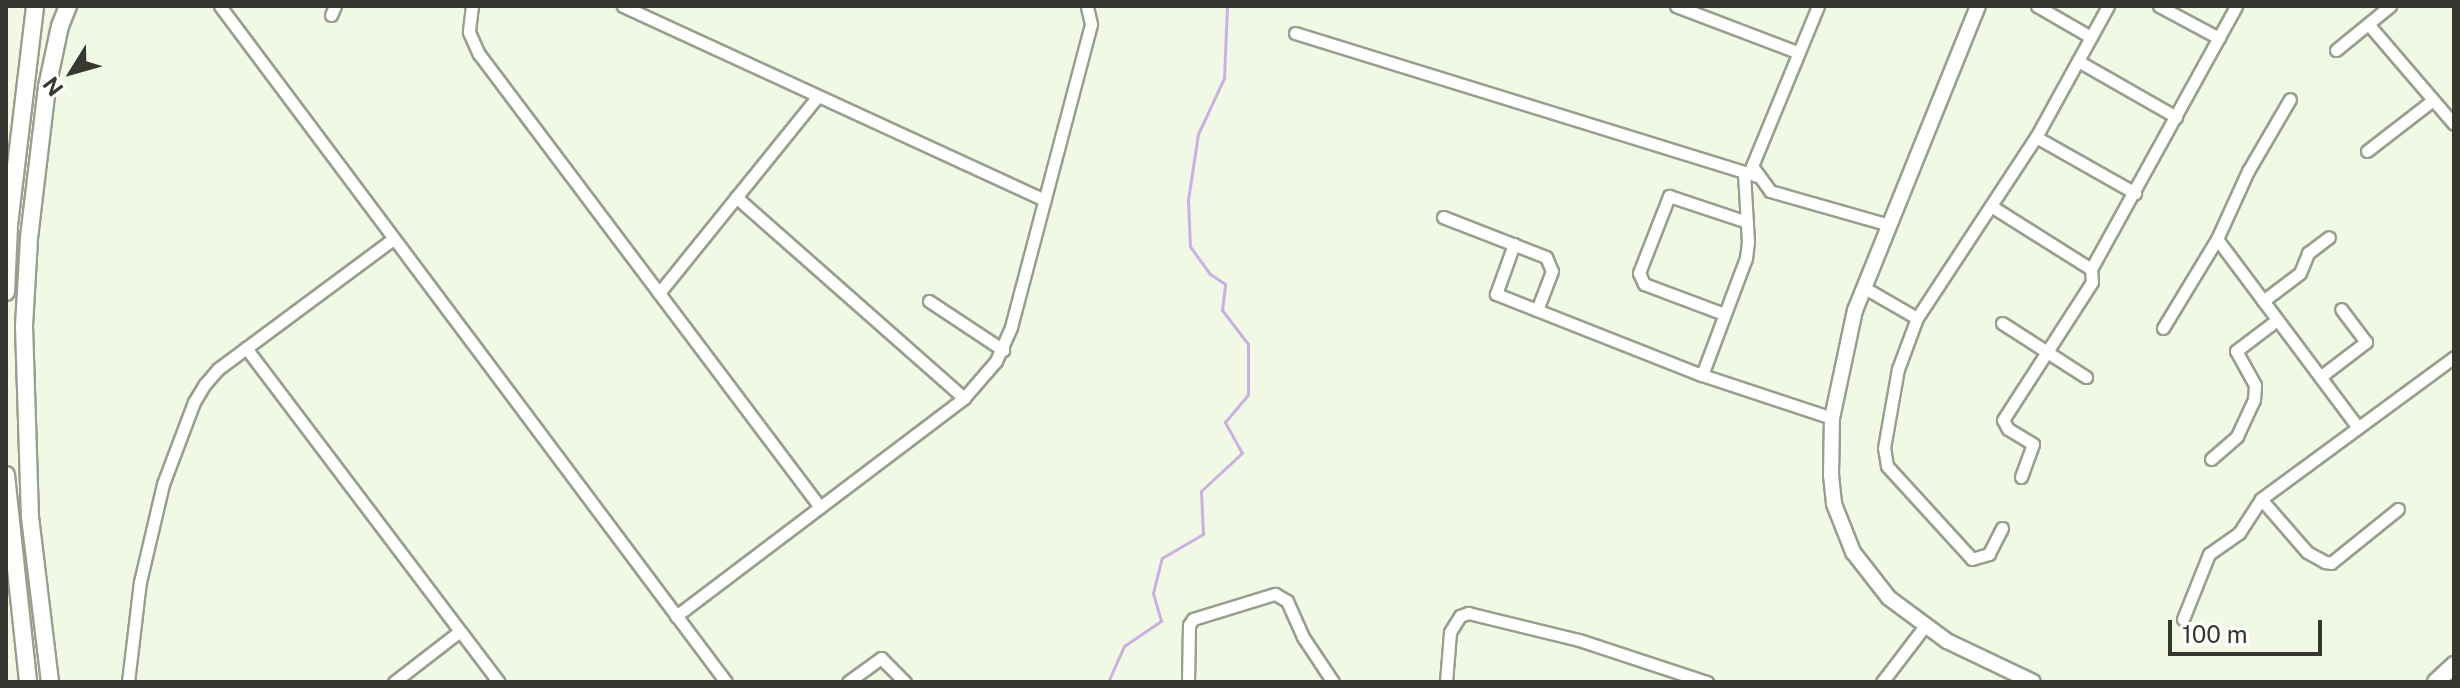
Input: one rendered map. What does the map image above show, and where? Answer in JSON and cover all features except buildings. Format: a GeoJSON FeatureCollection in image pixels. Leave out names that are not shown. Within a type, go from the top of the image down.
{"type":"FeatureCollection","features":[{"type":"Feature","properties":{"kind":"main road"},"geometry":{"type":"LineString","coordinates":[[6,292],[9,225],[35,6]]}},
{"type":"Feature","properties":{"kind":"main road"},"geometry":{"type":"LineString","coordinates":[[50,682],[30,517],[24,326],[29,238],[47,87],[60,26],[68,6]]}},
{"type":"Feature","properties":{"kind":"main road"},"geometry":{"type":"LineString","coordinates":[[6,475],[28,682]]}},
{"type":"Feature","properties":{"kind":"main road"},"geometry":{"type":"LineString","coordinates":[[2436,682],[2454,665]]}},
{"type":"Feature","properties":{"kind":"street"},"geometry":{"type":"LineString","coordinates":[[220,6],[726,682]]}},
{"type":"Feature","properties":{"kind":"street"},"geometry":{"type":"LineString","coordinates":[[472,6],[469,32],[479,54],[820,507]]}},
{"type":"Feature","properties":{"kind":"street"},"geometry":{"type":"LineString","coordinates":[[623,6],[1044,200]]}},
{"type":"Feature","properties":{"kind":"street"},"geometry":{"type":"LineString","coordinates":[[676,616],[964,398],[989,373],[1003,350],[1091,24],[1087,6]]}},
{"type":"Feature","properties":{"kind":"street"},"geometry":{"type":"LineString","coordinates":[[1676,6],[1797,52]]}},
{"type":"Feature","properties":{"kind":"street"},"geometry":{"type":"LineString","coordinates":[[1702,375],[1746,258],[1753,156],[1818,6]]}},
{"type":"Feature","properties":{"kind":"street"},"geometry":{"type":"LineString","coordinates":[[1978,6],[1863,287],[1845,348],[1832,418],[1831,475],[1841,527],[1868,574],[1889,598],[1924,627],[1947,641],[2033,682]]}},
{"type":"Feature","properties":{"kind":"street"},"geometry":{"type":"LineString","coordinates":[[2037,6],[2091,37]]}},
{"type":"Feature","properties":{"kind":"street"},"geometry":{"type":"LineString","coordinates":[[2002,528],[1989,554],[1972,559],[1897,477],[1883,457],[1898,369],[1917,318],[2036,137],[2108,6]]}},
{"type":"Feature","properties":{"kind":"street"},"geometry":{"type":"LineString","coordinates":[[2159,6],[2219,38]]}},
{"type":"Feature","properties":{"kind":"street"},"geometry":{"type":"LineString","coordinates":[[2021,477],[2033,444],[2008,429],[2003,420],[2092,282],[2091,269],[2236,6]]}},
{"type":"Feature","properties":{"kind":"street"},"geometry":{"type":"LineString","coordinates":[[2336,50],[2390,6]]}},
{"type":"Feature","properties":{"kind":"street"},"geometry":{"type":"LineString","coordinates":[[2369,25],[2454,124]]}},
{"type":"Feature","properties":{"kind":"street"},"geometry":{"type":"LineString","coordinates":[[1295,33],[1750,174],[1770,191],[1889,225]]}},
{"type":"Feature","properties":{"kind":"street"},"geometry":{"type":"LineString","coordinates":[[2078,61],[2176,117]]}},
{"type":"Feature","properties":{"kind":"street"},"geometry":{"type":"LineString","coordinates":[[659,293],[817,97]]}},
{"type":"Feature","properties":{"kind":"street"},"geometry":{"type":"LineString","coordinates":[[2163,328],[2217,239],[2248,171],[2290,99]]}},
{"type":"Feature","properties":{"kind":"street"},"geometry":{"type":"LineString","coordinates":[[2367,151],[2433,100]]}},
{"type":"Feature","properties":{"kind":"street"},"geometry":{"type":"LineString","coordinates":[[2036,137],[2135,193]]}},
{"type":"Feature","properties":{"kind":"street"},"geometry":{"type":"LineString","coordinates":[[1724,314],[1644,284],[1639,273],[1669,196],[1747,222]]}},
{"type":"Feature","properties":{"kind":"street"},"geometry":{"type":"LineString","coordinates":[[736,197],[964,398]]}},
{"type":"Feature","properties":{"kind":"street"},"geometry":{"type":"LineString","coordinates":[[1991,206],[2091,269]]}},
{"type":"Feature","properties":{"kind":"street"},"geometry":{"type":"LineString","coordinates":[[1443,217],[1546,257],[1551,263],[1537,310]]}},
{"type":"Feature","properties":{"kind":"street"},"geometry":{"type":"LineString","coordinates":[[2263,301],[2300,273],[2308,253],[2329,237]]}},
{"type":"Feature","properties":{"kind":"street"},"geometry":{"type":"LineString","coordinates":[[128,682],[140,582],[163,484],[205,384],[218,369],[393,239]]}},
{"type":"Feature","properties":{"kind":"street"},"geometry":{"type":"LineString","coordinates":[[2217,239],[2357,426]]}},
{"type":"Feature","properties":{"kind":"street"},"geometry":{"type":"LineString","coordinates":[[1514,244],[1496,294],[1702,375],[1832,418]]}},
{"type":"Feature","properties":{"kind":"street"},"geometry":{"type":"LineString","coordinates":[[1863,287],[1917,318]]}},
{"type":"Feature","properties":{"kind":"street"},"geometry":{"type":"LineString","coordinates":[[929,301],[1003,350]]}},
{"type":"Feature","properties":{"kind":"street"},"geometry":{"type":"LineString","coordinates":[[2320,377],[2366,342],[2341,309]]}},
{"type":"Feature","properties":{"kind":"street"},"geometry":{"type":"LineString","coordinates":[[2211,459],[2237,436],[2254,400],[2255,385],[2236,351],[2277,320]]}},
{"type":"Feature","properties":{"kind":"street"},"geometry":{"type":"LineString","coordinates":[[2002,323],[2086,377]]}},
{"type":"Feature","properties":{"kind":"street"},"geometry":{"type":"LineString","coordinates":[[246,348],[499,682]]}},
{"type":"Feature","properties":{"kind":"street"},"geometry":{"type":"LineString","coordinates":[[2183,619],[2209,554],[2239,533],[2261,499],[2454,357]]}},
{"type":"Feature","properties":{"kind":"street"},"geometry":{"type":"LineString","coordinates":[[2261,499],[2307,552],[2331,563],[2398,509]]}},
{"type":"Feature","properties":{"kind":"street"},"geometry":{"type":"LineString","coordinates":[[1188,682],[1189,625],[1193,619],[1275,594],[1287,601],[1303,637],[1333,682]]}},
{"type":"Feature","properties":{"kind":"street"},"geometry":{"type":"LineString","coordinates":[[1446,682],[1450,632],[1460,616],[1468,613],[1579,640],[1707,682]]}},
{"type":"Feature","properties":{"kind":"street"},"geometry":{"type":"LineString","coordinates":[[1882,682],[1924,627]]}},
{"type":"Feature","properties":{"kind":"street"},"geometry":{"type":"LineString","coordinates":[[394,682],[460,631]]}},
{"type":"Feature","properties":{"kind":"street"},"geometry":{"type":"LineString","coordinates":[[848,682],[881,658],[905,682]]}},
{"type":"Feature","properties":{"kind":"waterway"},"geometry":{"type":"LineString","coordinates":[[1108,682],[1124,646],[1161,621],[1153,593],[1162,558],[1203,534],[1201,491],[1242,453],[1225,422],[1248,395],[1248,344],[1222,310],[1225,284],[1210,274],[1190,246],[1188,200],[1198,134],[1224,78],[1227,6]]}}]}
